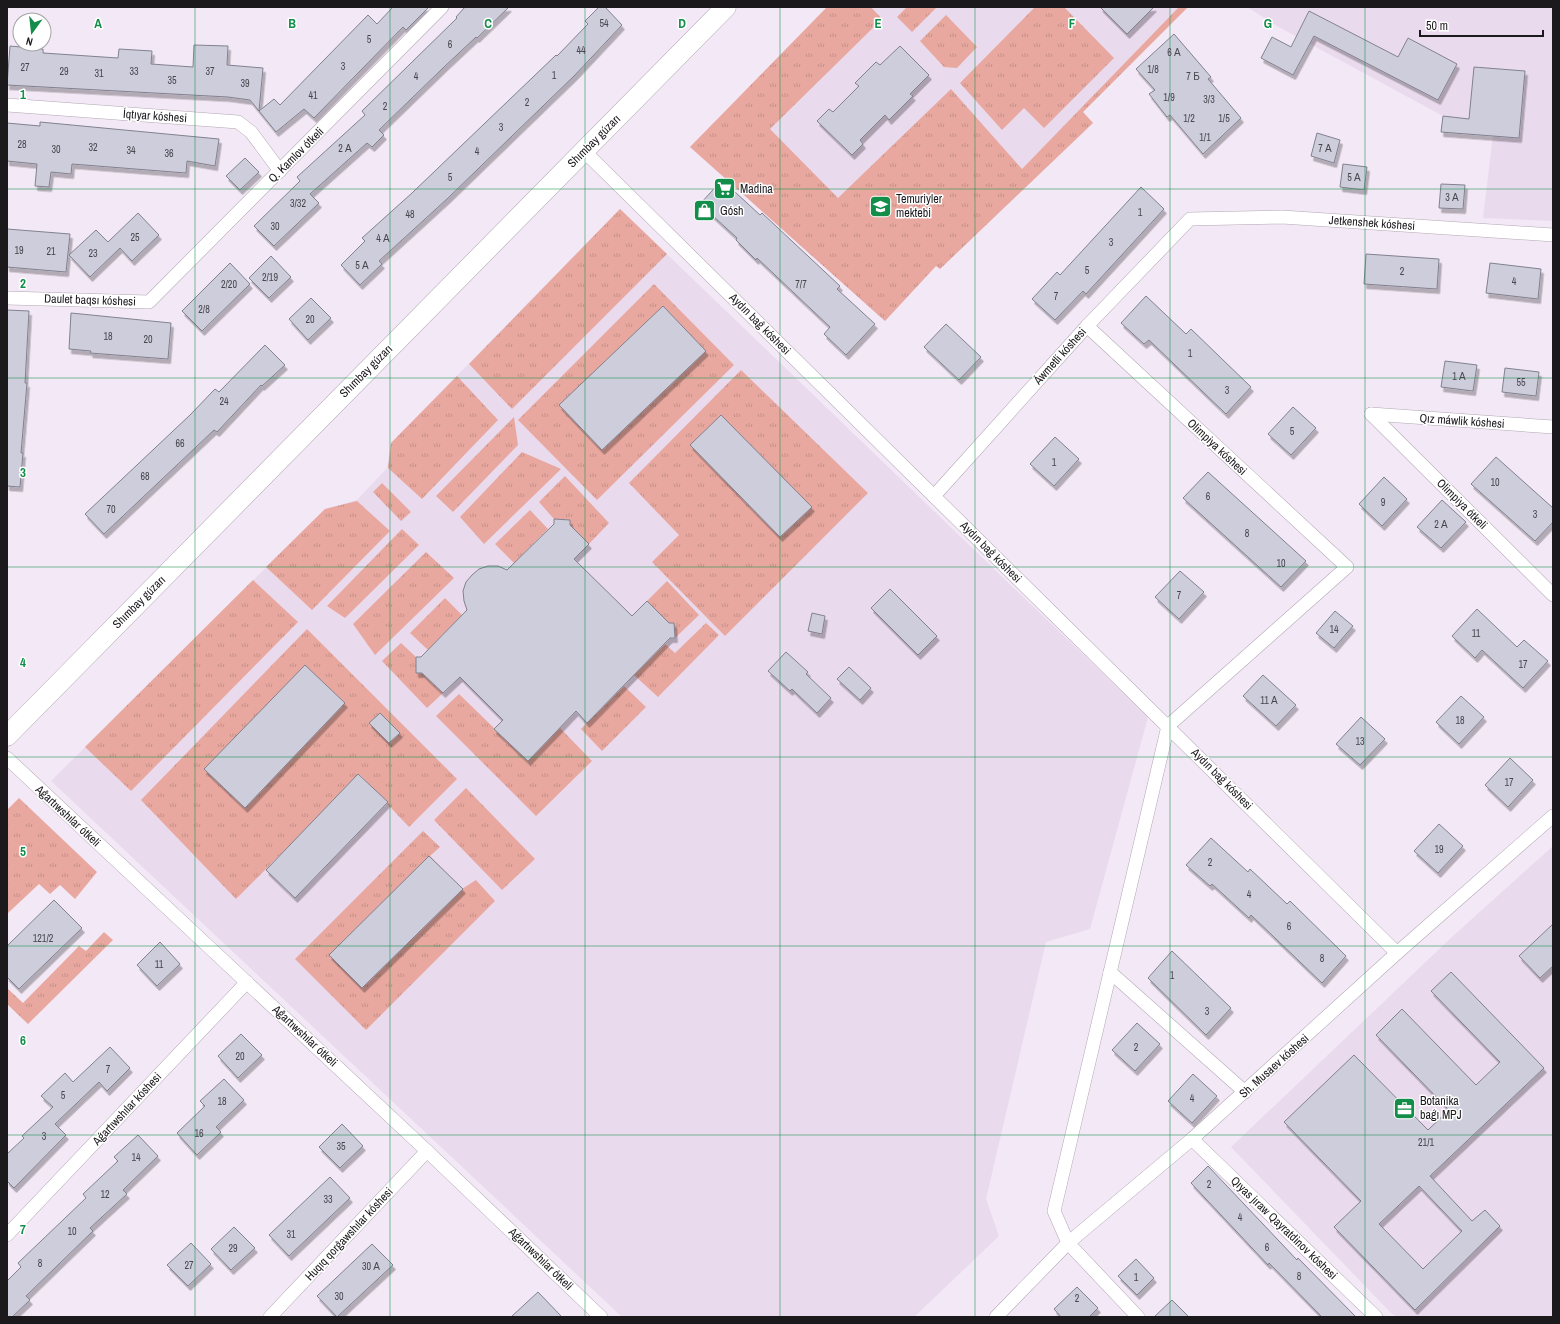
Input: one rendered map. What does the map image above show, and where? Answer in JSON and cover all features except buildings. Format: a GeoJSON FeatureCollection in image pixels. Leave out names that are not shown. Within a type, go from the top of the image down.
{"type":"FeatureCollection","features":[{"type":"Feature","properties":{"kind":"main road","name":"Shımbay gúzarı"},"geometry":{"type":"LineString","coordinates":[[7,736],[726,7]]}},
{"type":"Feature","properties":{"kind":"street","name":"Q. Kamlov ótkeli"},"geometry":{"type":"LineString","coordinates":[[149,302],[442,7]]}},
{"type":"Feature","properties":{"kind":"street","name":"Íqtıyar kóshesi"},"geometry":{"type":"LineString","coordinates":[[7,105],[238,122],[250,132],[280,171]]}},
{"type":"Feature","properties":{"kind":"street","name":"Aydın baǵ kóshesi"},"geometry":{"type":"LineString","coordinates":[[584,151],[1397,953]]}},
{"type":"Feature","properties":{"kind":"street","name":"Jetkenshek kóshesi"},"geometry":{"type":"LineString","coordinates":[[1190,219],[1282,217],[1553,235]]}},
{"type":"Feature","properties":{"kind":"street","name":"Áwmetli kóshesi"},"geometry":{"type":"LineString","coordinates":[[934,496],[1087,326],[1190,219]]}},
{"type":"Feature","properties":{"kind":"street","name":"Daulet baqsı kóshesi"},"geometry":{"type":"LineString","coordinates":[[7,298],[149,302]]}},
{"type":"Feature","properties":{"kind":"street","name":"Olimpiya kóshesi"},"geometry":{"type":"LineString","coordinates":[[1087,326],[1347,567],[1168,726]]}},
{"type":"Feature","properties":{"kind":"street","name":"Qız máwlik kóshesi"},"geometry":{"type":"LineString","coordinates":[[1371,414],[1553,428]]}},
{"type":"Feature","properties":{"kind":"street","name":"Olimpiya ótkeli"},"geometry":{"type":"LineString","coordinates":[[1371,414],[1553,595]]}},
{"type":"Feature","properties":{"kind":"street"},"geometry":{"type":"LineString","coordinates":[[1138,1317],[1068,1243],[1054,1211],[1168,726]]}},
{"type":"Feature","properties":{"kind":"street","name":"Aǵartıwshılar ótkeli"},"geometry":{"type":"LineString","coordinates":[[7,758],[427,1151],[596,1315]]}},
{"type":"Feature","properties":{"kind":"street","name":"Sh. Musaev kóshesi"},"geometry":{"type":"LineString","coordinates":[[996,1317],[1068,1243],[1192,1139],[1397,953],[1553,816]]}},
{"type":"Feature","properties":{"kind":"street"},"geometry":{"type":"LineString","coordinates":[[1110,972],[1245,1092]]}},
{"type":"Feature","properties":{"kind":"street","name":"Aǵartıwshılar kóshesi"},"geometry":{"type":"LineString","coordinates":[[7,1235],[247,982]]}},
{"type":"Feature","properties":{"kind":"street","name":"Qıyas jıraw Qayratdinov kóshesi"},"geometry":{"type":"LineString","coordinates":[[1192,1139],[1376,1317]]}},
{"type":"Feature","properties":{"kind":"street","name":"Huqıq qorǵawshılar kóshesi"},"geometry":{"type":"LineString","coordinates":[[270,1317],[427,1151]]}},
{"type":"Feature","properties":{"kind":"shaded area","name":"Temuriyler mektebi"},"geometry":{"type":"Polygon","coordinates":[[[827,7],[1188,7],[1083,112],[1093,123],[940,269],[936,266],[885,321],[690,147],[827,7]]]}},
{"type":"Feature","properties":{"kind":"shaded area"},"geometry":{"type":"Polygon","coordinates":[[[1247,7],[1553,7],[1553,221],[1483,218],[1493,135],[1441,132],[1443,116],[1277,26],[1247,7]]]}},
{"type":"Feature","properties":{"kind":"shaded area"},"geometry":{"type":"Polygon","coordinates":[[[620,209],[1148,717],[1090,929],[1046,942],[986,1199],[999,1236],[914,1317],[622,1317],[51,781],[325,509],[357,500],[387,468],[391,443],[620,209]]]}},
{"type":"Feature","properties":{"kind":"shaded area"},"geometry":{"type":"Polygon","coordinates":[[[1553,846],[1553,1317],[1398,1317],[1392,1314],[1231,1147],[1453,936],[1553,846]]]}},
{"type":"Feature","properties":{"kind":"green space"},"geometry":{"type":"Polygon","coordinates":[[[827,7],[871,7],[882,19],[770,129],[838,198],[951,89],[1022,169],[1179,7],[1188,7],[1083,112],[1093,123],[940,269],[936,266],[885,321],[690,147],[827,7]]]}},
{"type":"Feature","properties":{"kind":"green space"},"geometry":{"type":"Polygon","coordinates":[[[907,7],[937,7],[912,32],[897,17],[907,7]]]}},
{"type":"Feature","properties":{"kind":"green space"},"geometry":{"type":"Polygon","coordinates":[[[1035,7],[1064,7],[1114,58],[1044,128],[1024,108],[1002,130],[960,83],[1035,7]]]}},
{"type":"Feature","properties":{"kind":"green space"},"geometry":{"type":"Polygon","coordinates":[[[946,15],[977,47],[957,68],[944,67],[920,41],[946,15]]]}},
{"type":"Feature","properties":{"kind":"green space"},"geometry":{"type":"Polygon","coordinates":[[[620,209],[667,254],[512,409],[469,364],[620,209]]]}},
{"type":"Feature","properties":{"kind":"green space"},"geometry":{"type":"Polygon","coordinates":[[[654,284],[734,365],[597,500],[518,420],[654,284]]]}},
{"type":"Feature","properties":{"kind":"green space"},"geometry":{"type":"Polygon","coordinates":[[[741,370],[868,493],[725,636],[652,562],[679,535],[629,483],[741,370]]]}},
{"type":"Feature","properties":{"kind":"green space"},"geometry":{"type":"Polygon","coordinates":[[[457,376],[498,420],[422,499],[388,468],[391,443],[457,376]]]}},
{"type":"Feature","properties":{"kind":"green space"},"geometry":{"type":"Polygon","coordinates":[[[514,417],[518,445],[453,512],[436,496],[514,417]]]}},
{"type":"Feature","properties":{"kind":"green space"},"geometry":{"type":"Polygon","coordinates":[[[522,452],[561,469],[484,544],[460,517],[522,452]]]}},
{"type":"Feature","properties":{"kind":"green space"},"geometry":{"type":"Polygon","coordinates":[[[565,476],[609,523],[589,544],[570,525],[570,520],[554,519],[539,502],[565,476]]]}},
{"type":"Feature","properties":{"kind":"green space"},"geometry":{"type":"Polygon","coordinates":[[[382,483],[411,512],[401,521],[373,492],[382,483]]]}},
{"type":"Feature","properties":{"kind":"green space"},"geometry":{"type":"Polygon","coordinates":[[[357,501],[390,531],[312,610],[266,567],[325,509],[357,501]]]}},
{"type":"Feature","properties":{"kind":"green space"},"geometry":{"type":"Polygon","coordinates":[[[530,510],[548,529],[514,563],[495,544],[530,510]]]}},
{"type":"Feature","properties":{"kind":"green space"},"geometry":{"type":"Polygon","coordinates":[[[402,529],[419,545],[345,618],[327,606],[402,529]]]}},
{"type":"Feature","properties":{"kind":"green space"},"geometry":{"type":"Polygon","coordinates":[[[426,552],[454,578],[375,655],[353,624],[426,552]]]}},
{"type":"Feature","properties":{"kind":"green space"},"geometry":{"type":"Polygon","coordinates":[[[253,580],[298,622],[131,791],[85,747],[253,580]]]}},
{"type":"Feature","properties":{"kind":"green space"},"geometry":{"type":"Polygon","coordinates":[[[667,581],[699,615],[675,638],[674,623],[669,623],[647,601],[667,581]]]}},
{"type":"Feature","properties":{"kind":"green space"},"geometry":{"type":"Polygon","coordinates":[[[445,598],[462,615],[428,650],[410,633],[445,598]]]}},
{"type":"Feature","properties":{"kind":"green space"},"geometry":{"type":"Polygon","coordinates":[[[706,623],[719,635],[658,697],[634,675],[665,644],[675,653],[706,623]]]}},
{"type":"Feature","properties":{"kind":"green space"},"geometry":{"type":"Polygon","coordinates":[[[307,629],[457,779],[409,827],[360,775],[236,899],[141,800],[307,629]]]}},
{"type":"Feature","properties":{"kind":"green space"},"geometry":{"type":"Polygon","coordinates":[[[401,643],[416,657],[416,673],[422,673],[443,693],[427,708],[382,661],[401,643]]]}},
{"type":"Feature","properties":{"kind":"green space"},"geometry":{"type":"Polygon","coordinates":[[[624,686],[646,707],[602,751],[581,729],[624,686]]]}},
{"type":"Feature","properties":{"kind":"green space"},"geometry":{"type":"Polygon","coordinates":[[[459,694],[528,761],[560,728],[592,761],[536,816],[436,716],[459,694]]]}},
{"type":"Feature","properties":{"kind":"green space"},"geometry":{"type":"Polygon","coordinates":[[[466,788],[535,859],[502,890],[434,820],[466,788]]]}},
{"type":"Feature","properties":{"kind":"green space"},"geometry":{"type":"Polygon","coordinates":[[[19,798],[97,872],[75,899],[60,885],[50,894],[39,884],[7,914],[7,810],[19,798]]]}},
{"type":"Feature","properties":{"kind":"green space"},"geometry":{"type":"Polygon","coordinates":[[[423,831],[440,847],[430,856],[462,889],[476,880],[495,901],[366,1030],[295,959],[423,831]]]}},
{"type":"Feature","properties":{"kind":"green space"},"geometry":{"type":"Polygon","coordinates":[[[104,932],[113,940],[28,1024],[7,1004],[7,988],[23,1003],[79,946],[86,951],[104,932]]]}},
{"type":"Feature","properties":{"kind":"place","name":"Madina"},"geometry":{"type":"Point","coordinates":[724,189]}},
{"type":"Feature","properties":{"kind":"place","name":"Temuriyler mektebi"},"geometry":{"type":"Point","coordinates":[881,206]}},
{"type":"Feature","properties":{"kind":"place","name":"Gósh"},"geometry":{"type":"Point","coordinates":[704,211]}},
{"type":"Feature","properties":{"kind":"place","name":"Botanika baǵı MPJ"},"geometry":{"type":"Point","coordinates":[1404,1108]}}]}
